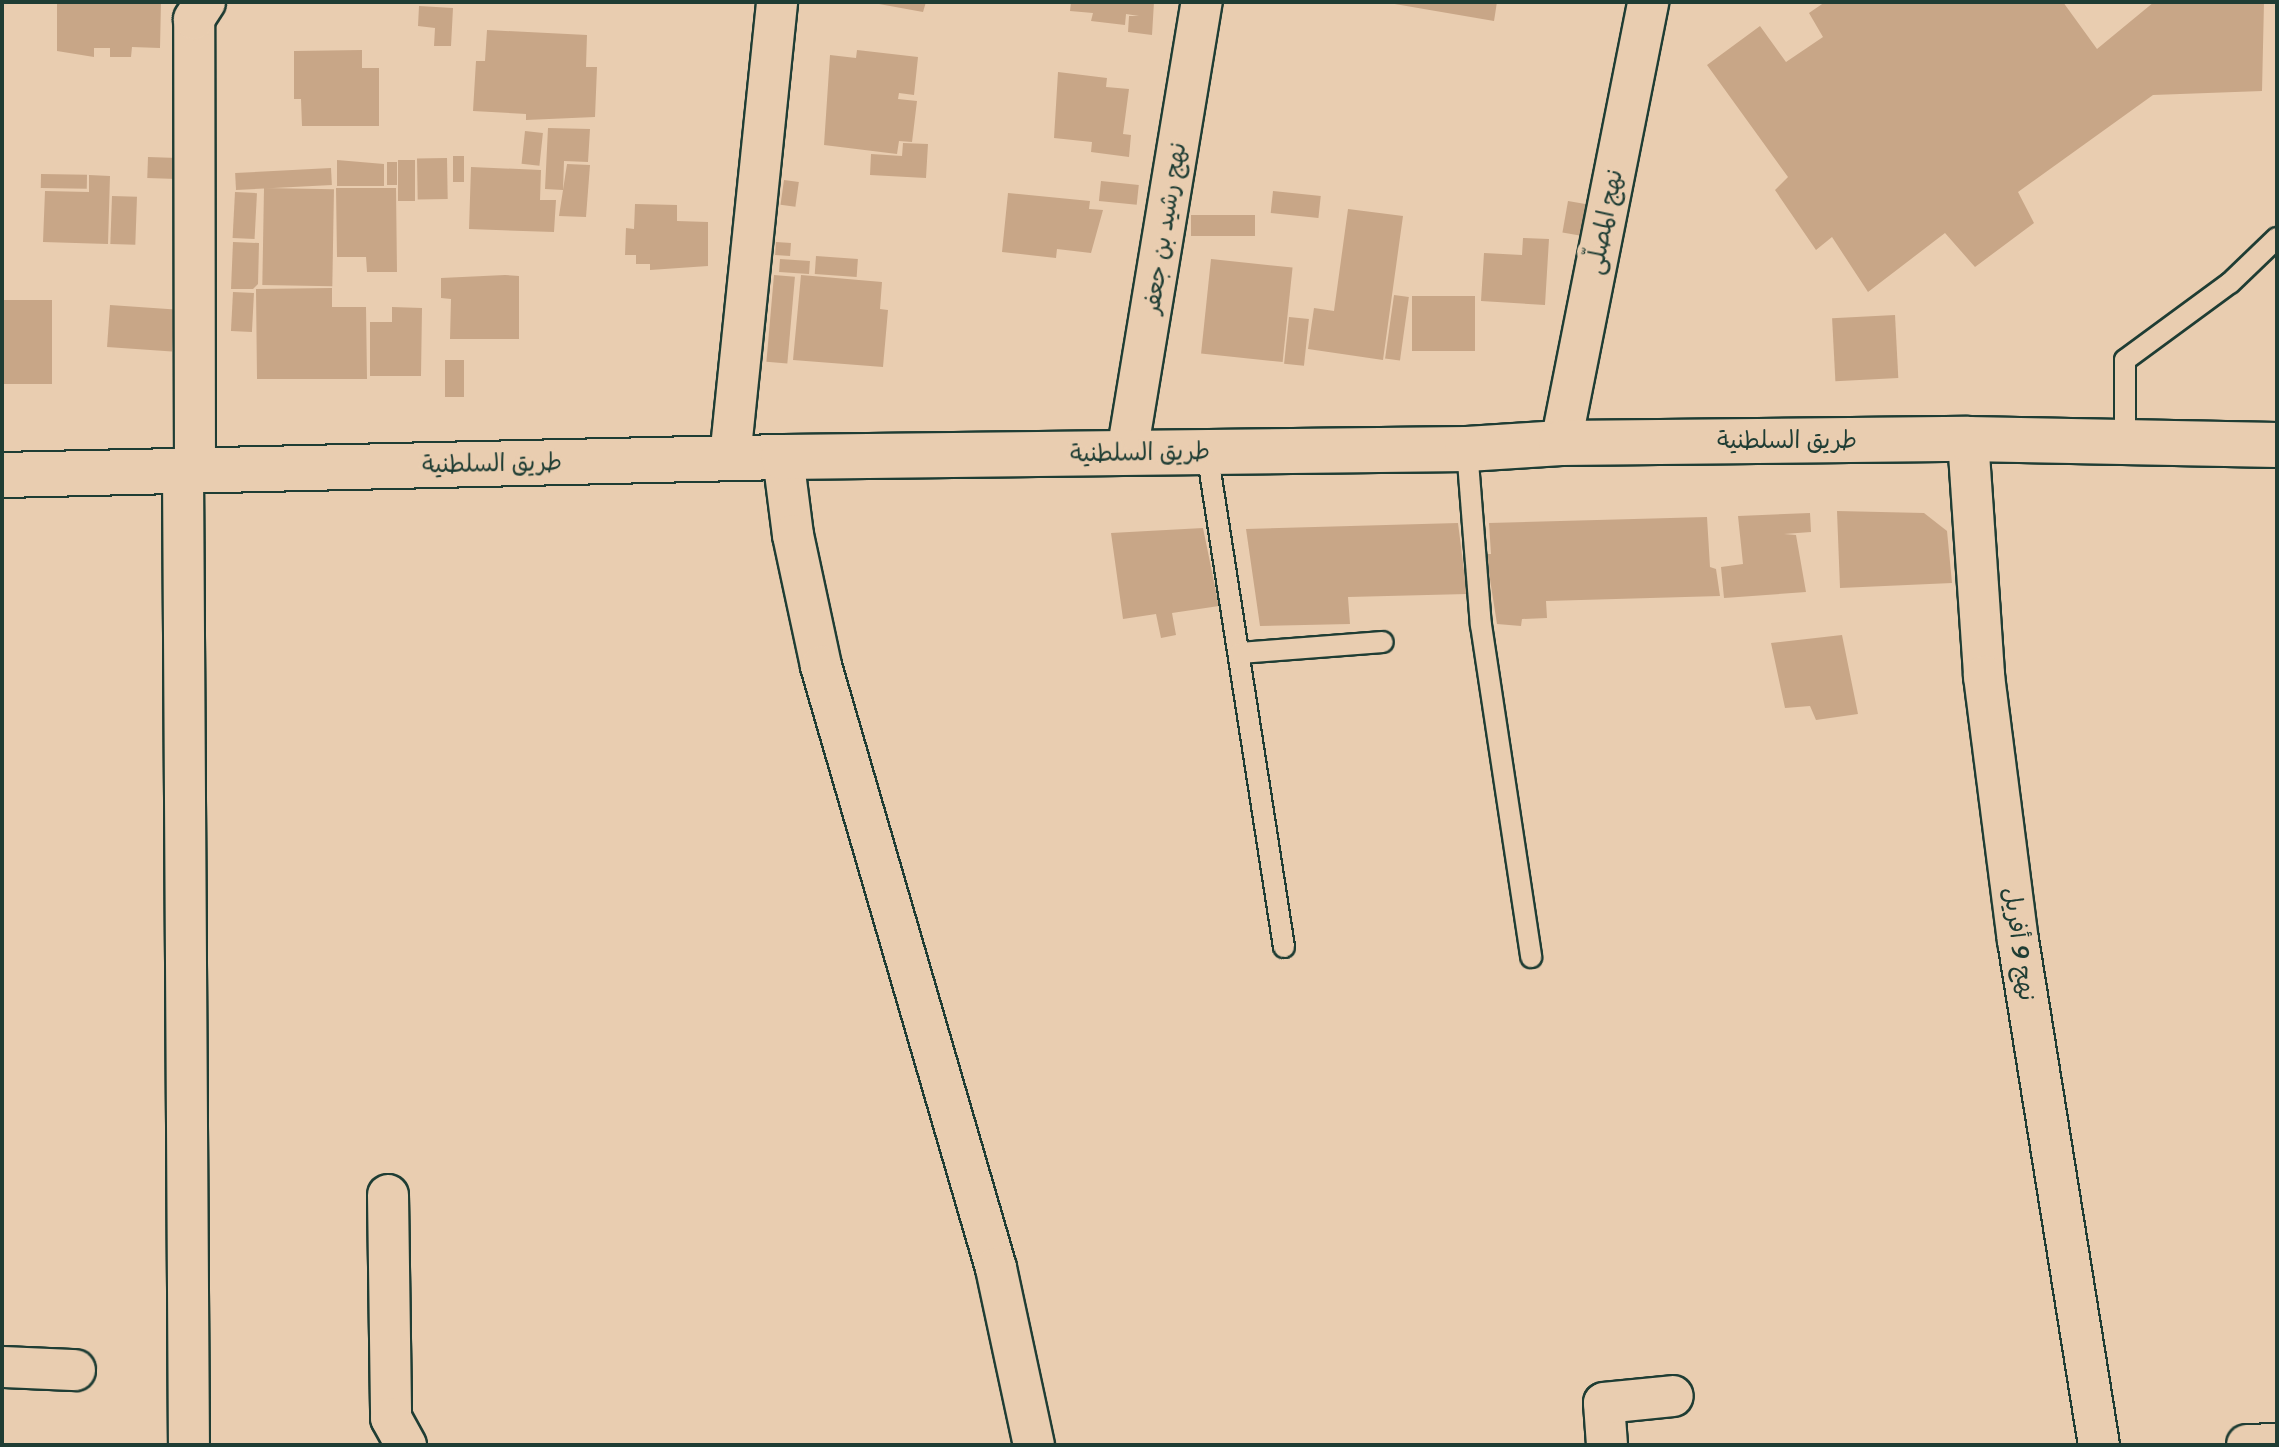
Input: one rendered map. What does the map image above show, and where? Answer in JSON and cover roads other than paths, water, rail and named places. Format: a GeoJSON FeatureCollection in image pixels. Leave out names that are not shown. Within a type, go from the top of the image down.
{"type":"FeatureCollection","features":[{"type":"Feature","properties":{"kind":"main road","name":"طريق السلطنية"},"geometry":{"type":"LineString","coordinates":[[2,475],[783,457],[1467,449],[1561,443],[1968,439],[2277,445]]}},
{"type":"Feature","properties":{"kind":"street"},"geometry":{"type":"LineString","coordinates":[[189,1445],[189,471],[194,19],[205,2]]}},
{"type":"Feature","properties":{"kind":"street"},"geometry":{"type":"LineString","coordinates":[[730,458],[777,2]]}},
{"type":"Feature","properties":{"kind":"street","name":"نهج رشيد بن جعفر"},"geometry":{"type":"LineString","coordinates":[[1127,453],[1202,2]]}},
{"type":"Feature","properties":{"kind":"street","name":"نهج المصلّى"},"geometry":{"type":"LineString","coordinates":[[1561,443],[1648,2]]}},
{"type":"Feature","properties":{"kind":"street","name":"نهج 9 أفريل"},"geometry":{"type":"LineString","coordinates":[[1968,439],[1984,676],[2018,940],[2099,1445]]}},
{"type":"Feature","properties":{"kind":"street"},"geometry":{"type":"LineString","coordinates":[[783,457],[793,535],[821,666],[996,1268],[1034,1445]]}},
{"type":"Feature","properties":{"kind":"street"},"geometry":{"type":"LineString","coordinates":[[388,1195],[391,1418],[406,1445]]}},
{"type":"Feature","properties":{"kind":"street"},"geometry":{"type":"LineString","coordinates":[[2,1367],[75,1370]]}},
{"type":"Feature","properties":{"kind":"street"},"geometry":{"type":"LineString","coordinates":[[1607,1445],[1604,1403],[1673,1396]]}},
{"type":"Feature","properties":{"kind":"street"},"geometry":{"type":"LineString","coordinates":[[2247,1445],[2277,1444]]}},
{"type":"Feature","properties":{"kind":"lane"},"geometry":{"type":"LineString","coordinates":[[2125,442],[2125,360],[2230,283],[2277,238]]}},
{"type":"Feature","properties":{"kind":"lane"},"geometry":{"type":"LineString","coordinates":[[1467,449],[1481,625],[1531,957]]}},
{"type":"Feature","properties":{"kind":"lane"},"geometry":{"type":"LineString","coordinates":[[1207,452],[1284,947]]}},
{"type":"Feature","properties":{"kind":"lane"},"geometry":{"type":"LineString","coordinates":[[1240,653],[1383,642]]}}]}
